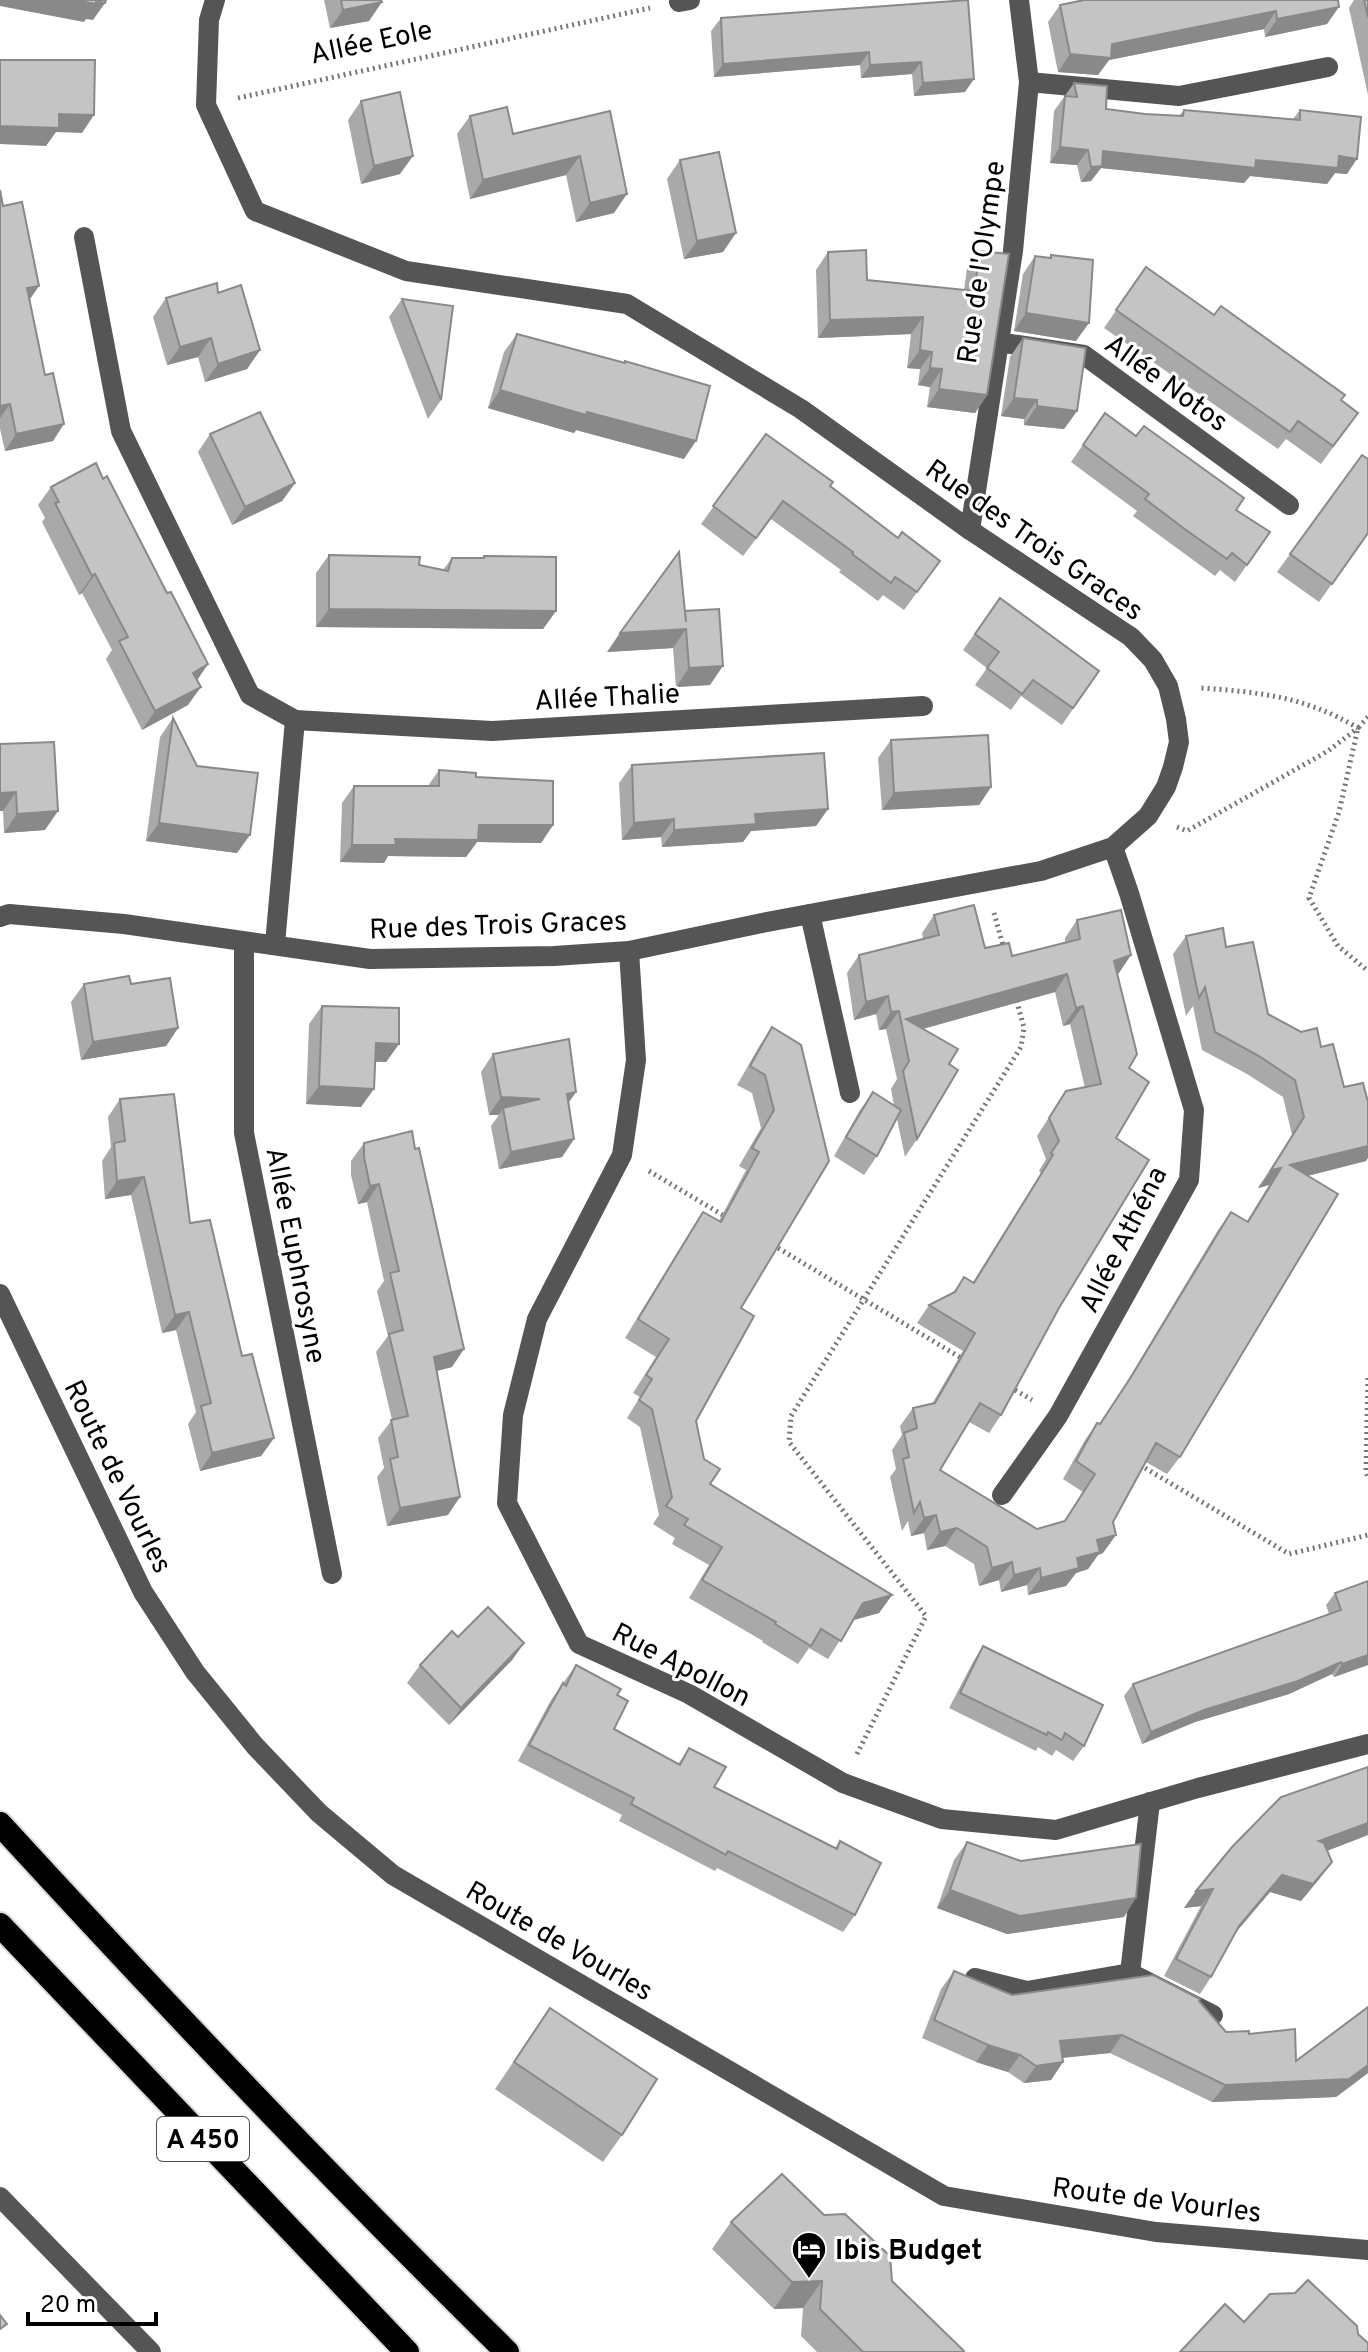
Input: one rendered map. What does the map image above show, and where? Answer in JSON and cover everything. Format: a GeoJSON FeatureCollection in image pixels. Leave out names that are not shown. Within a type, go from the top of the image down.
{"type":"FeatureCollection","features":[{"type":"Feature","properties":{"kind":"highway","name":"A 450"},"geometry":{"type":"LineString","coordinates":[[0,1824],[220,2059],[507,2352]]}},
{"type":"Feature","properties":{"kind":"highway","name":"A 450"},"geometry":{"type":"LineString","coordinates":[[0,1925],[407,2352]]}},
{"type":"Feature","properties":{"kind":"street","name":"Rue des Trois Graces"},"geometry":{"type":"LineString","coordinates":[[0,917],[9,914],[124,924],[370,959],[554,956],[629,951],[1041,871],[1113,847],[1148,816],[1166,787],[1179,742],[1168,686],[1153,660],[1131,637],[970,530],[801,409],[627,304],[406,271],[255,211],[206,105],[209,20],[215,0]]}},
{"type":"Feature","properties":{"kind":"street","name":"Rue de l'Olympe"},"geometry":{"type":"LineString","coordinates":[[970,530],[1013,251],[1029,82],[1019,0]]}},
{"type":"Feature","properties":{"kind":"street"},"geometry":{"type":"LineString","coordinates":[[1029,82],[1179,96],[1328,67]]}},
{"type":"Feature","properties":{"kind":"street","name":"Allée Thalie"},"geometry":{"type":"LineString","coordinates":[[84,237],[121,431],[250,695],[295,720],[492,731],[923,706]]}},
{"type":"Feature","properties":{"kind":"street","name":"Allée Notos"},"geometry":{"type":"LineString","coordinates":[[998,342],[1084,355],[1289,505]]}},
{"type":"Feature","properties":{"kind":"street"},"geometry":{"type":"LineString","coordinates":[[275,944],[295,720]]}},
{"type":"Feature","properties":{"kind":"street","name":"Allée Athéna"},"geometry":{"type":"LineString","coordinates":[[1002,1495],[1058,1416],[1189,1180],[1194,1110],[1113,847]]}},
{"type":"Feature","properties":{"kind":"street"},"geometry":{"type":"LineString","coordinates":[[810,914],[850,1093]]}},
{"type":"Feature","properties":{"kind":"street","name":"Allée Euphrosyne"},"geometry":{"type":"LineString","coordinates":[[244,943],[244,1133],[332,1574]]}},
{"type":"Feature","properties":{"kind":"street","name":"Rue Apollon"},"geometry":{"type":"LineString","coordinates":[[629,951],[636,1060],[622,1155],[537,1319],[513,1415],[507,1503],[579,1644],[689,1694],[843,1783],[942,1819],[1056,1830],[1368,1744]]}},
{"type":"Feature","properties":{"kind":"street","name":"Route de Vourles"},"geometry":{"type":"LineString","coordinates":[[0,1294],[143,1592],[195,1672],[255,1746],[319,1813],[393,1875],[944,2196],[1156,2232],[1368,2250]]}},
{"type":"Feature","properties":{"kind":"street"},"geometry":{"type":"LineString","coordinates":[[1130,1973],[1150,1802]]}},
{"type":"Feature","properties":{"kind":"street"},"geometry":{"type":"LineString","coordinates":[[975,1978],[1027,1991],[1130,1973],[1213,2015]]}},
{"type":"Feature","properties":{"kind":"street"},"geometry":{"type":"LineString","coordinates":[[0,2197],[151,2352]]}},
{"type":"Feature","properties":{"kind":"path","name":"Allée Eole"},"geometry":{"type":"LineString","coordinates":[[206,105],[684,1]]}},
{"type":"Feature","properties":{"kind":"path"},"geometry":{"type":"LineString","coordinates":[[1168,686],[1283,696],[1329,711],[1358,728]]}},
{"type":"Feature","properties":{"kind":"path"},"geometry":{"type":"LineString","coordinates":[[1148,816],[1187,831],[1328,751],[1368,717]]}},
{"type":"Feature","properties":{"kind":"path"},"geometry":{"type":"LineString","coordinates":[[1358,728],[1339,812],[1309,898],[1338,946],[1368,971]]}},
{"type":"Feature","properties":{"kind":"path"},"geometry":{"type":"LineString","coordinates":[[986,881],[1005,954]]}},
{"type":"Feature","properties":{"kind":"path"},"geometry":{"type":"LineString","coordinates":[[843,1783],[926,1616],[789,1442],[791,1416],[1021,1047],[1024,1028],[1013,984]]}},
{"type":"Feature","properties":{"kind":"path"},"geometry":{"type":"LineString","coordinates":[[622,1155],[729,1219]]}},
{"type":"Feature","properties":{"kind":"path"},"geometry":{"type":"LineString","coordinates":[[769,1242],[967,1361]]}},
{"type":"Feature","properties":{"kind":"path"},"geometry":{"type":"LineString","coordinates":[[1368,1378],[1368,1478]]}},
{"type":"Feature","properties":{"kind":"path"},"geometry":{"type":"LineString","coordinates":[[1006,1385],[1058,1416]]}},
{"type":"Feature","properties":{"kind":"path"},"geometry":{"type":"LineString","coordinates":[[1140,1465],[1289,1554],[1368,1535]]}},
{"type":"Feature","properties":{"kind":"building"},"geometry":{"type":"Polygon","coordinates":[[[74,0],[106,0],[105,3],[96,1],[96,4],[74,0]]]}},
{"type":"Feature","properties":{"kind":"building"},"geometry":{"type":"Polygon","coordinates":[[[341,0],[381,0],[382,2],[343,10],[341,0]]]}},
{"type":"Feature","properties":{"kind":"building"},"geometry":{"type":"Polygon","coordinates":[[[968,0],[974,79],[923,83],[921,62],[870,65],[869,52],[723,64],[721,18],[968,0]]]}},
{"type":"Feature","properties":{"kind":"building"},"geometry":{"type":"Polygon","coordinates":[[[1084,0],[1338,0],[1339,7],[1277,19],[1276,11],[1112,44],[1111,58],[1070,54],[1060,5],[1084,0]]]}},
{"type":"Feature","properties":{"kind":"building"},"geometry":{"type":"Polygon","coordinates":[[[0,60],[95,60],[94,115],[59,114],[59,128],[0,126],[0,60]]]}},
{"type":"Feature","properties":{"kind":"building"},"geometry":{"type":"Polygon","coordinates":[[[1074,83],[1107,86],[1106,109],[1145,114],[1183,116],[1184,110],[1300,120],[1300,110],[1361,117],[1357,159],[1339,156],[1338,168],[1256,160],[1255,168],[1103,151],[1102,166],[1091,167],[1088,150],[1060,147],[1065,96],[1077,97],[1074,83]]]}},
{"type":"Feature","properties":{"kind":"building"},"geometry":{"type":"Polygon","coordinates":[[[400,92],[413,156],[374,166],[361,101],[400,92]]]}},
{"type":"Feature","properties":{"kind":"building"},"geometry":{"type":"Polygon","coordinates":[[[507,107],[513,134],[610,111],[627,194],[590,203],[580,156],[483,180],[470,116],[507,107]]]}},
{"type":"Feature","properties":{"kind":"building"},"geometry":{"type":"Polygon","coordinates":[[[719,152],[736,233],[697,241],[680,160],[719,152]]]}},
{"type":"Feature","properties":{"kind":"building"},"geometry":{"type":"Polygon","coordinates":[[[0,190],[3,206],[22,202],[39,286],[27,288],[45,375],[53,373],[64,424],[16,434],[10,404],[0,406],[0,190]]]}},
{"type":"Feature","properties":{"kind":"building"},"geometry":{"type":"Polygon","coordinates":[[[866,250],[867,280],[975,291],[979,251],[1009,254],[987,395],[939,389],[942,369],[930,368],[932,352],[920,350],[923,317],[830,320],[828,252],[866,250]]]}},
{"type":"Feature","properties":{"kind":"building"},"geometry":{"type":"Polygon","coordinates":[[[1051,255],[1093,260],[1089,323],[1026,313],[1035,256],[1051,258],[1051,255]]]}},
{"type":"Feature","properties":{"kind":"building"},"geometry":{"type":"Polygon","coordinates":[[[1146,267],[1214,315],[1221,306],[1345,395],[1341,400],[1358,413],[1333,446],[1298,421],[1290,432],[1116,310],[1146,267]]]}},
{"type":"Feature","properties":{"kind":"building"},"geometry":{"type":"Polygon","coordinates":[[[217,283],[218,293],[241,285],[260,350],[218,364],[211,338],[180,347],[166,298],[217,283]]]}},
{"type":"Feature","properties":{"kind":"building"},"geometry":{"type":"Polygon","coordinates":[[[402,299],[453,306],[441,400],[402,299]]]}},
{"type":"Feature","properties":{"kind":"building"},"geometry":{"type":"Polygon","coordinates":[[[517,334],[710,386],[696,441],[587,412],[586,415],[500,390],[517,334]]]}},
{"type":"Feature","properties":{"kind":"building"},"geometry":{"type":"Polygon","coordinates":[[[1023,338],[1086,348],[1077,411],[1037,406],[1037,400],[1014,398],[1023,338]]]}},
{"type":"Feature","properties":{"kind":"building"},"geometry":{"type":"Polygon","coordinates":[[[260,412],[295,483],[245,507],[210,434],[260,412]]]}},
{"type":"Feature","properties":{"kind":"building"},"geometry":{"type":"Polygon","coordinates":[[[1105,413],[1136,436],[1144,426],[1244,498],[1236,510],[1270,532],[1247,565],[1232,553],[1227,559],[1186,530],[1145,499],[1149,494],[1083,445],[1105,413]]]}},
{"type":"Feature","properties":{"kind":"building"},"geometry":{"type":"Polygon","coordinates":[[[766,434],[833,482],[830,486],[898,538],[902,532],[940,561],[917,592],[895,577],[891,583],[783,501],[756,538],[713,506],[766,434]]]}},
{"type":"Feature","properties":{"kind":"building"},"geometry":{"type":"Polygon","coordinates":[[[1362,455],[1368,459],[1368,533],[1332,584],[1290,554],[1362,455]]]}},
{"type":"Feature","properties":{"kind":"building"},"geometry":{"type":"Polygon","coordinates":[[[96,463],[103,479],[107,476],[167,593],[171,592],[208,664],[193,673],[201,687],[155,711],[119,641],[128,637],[95,574],[92,576],[55,503],[59,502],[51,487],[96,463]]]}},
{"type":"Feature","properties":{"kind":"building"},"geometry":{"type":"Polygon","coordinates":[[[679,552],[686,622],[685,611],[719,609],[723,666],[689,668],[686,629],[620,633],[679,552]]]}},
{"type":"Feature","properties":{"kind":"building"},"geometry":{"type":"Polygon","coordinates":[[[329,555],[420,557],[419,565],[448,571],[452,558],[556,557],[556,611],[329,609],[329,555]]]}},
{"type":"Feature","properties":{"kind":"building"},"geometry":{"type":"Polygon","coordinates":[[[1000,598],[1099,671],[1073,708],[1033,680],[1022,694],[987,668],[999,652],[975,634],[1000,598]]]}},
{"type":"Feature","properties":{"kind":"building"},"geometry":{"type":"Polygon","coordinates":[[[173,718],[197,766],[258,773],[250,835],[159,823],[173,718]]]}},
{"type":"Feature","properties":{"kind":"building"},"geometry":{"type":"Polygon","coordinates":[[[988,735],[991,787],[894,793],[891,740],[988,735]]]}},
{"type":"Feature","properties":{"kind":"building"},"geometry":{"type":"Polygon","coordinates":[[[54,742],[58,811],[17,814],[16,792],[0,793],[0,744],[54,742]]]}},
{"type":"Feature","properties":{"kind":"building"},"geometry":{"type":"Polygon","coordinates":[[[824,753],[828,809],[755,814],[756,824],[674,830],[674,819],[634,823],[632,765],[824,753]]]}},
{"type":"Feature","properties":{"kind":"building"},"geometry":{"type":"Polygon","coordinates":[[[439,770],[476,773],[476,777],[553,781],[553,825],[479,825],[478,840],[395,839],[396,845],[352,845],[354,786],[439,786],[439,770]]]}},
{"type":"Feature","properties":{"kind":"building"},"geometry":{"type":"Polygon","coordinates":[[[974,905],[985,948],[1009,943],[1012,956],[1080,939],[1077,920],[1121,910],[1131,955],[1114,961],[1137,1054],[1129,1068],[1149,1082],[1116,1138],[1149,1160],[1059,1308],[1001,1415],[980,1403],[940,1470],[1037,1529],[1065,1521],[1095,1474],[1076,1461],[1097,1423],[1100,1424],[1131,1377],[1231,1212],[1248,1222],[1281,1168],[1271,1170],[1304,1117],[1295,1080],[1215,1032],[1205,987],[1199,998],[1186,936],[1223,928],[1226,947],[1253,942],[1268,1014],[1301,1032],[1317,1028],[1321,1047],[1333,1044],[1344,1087],[1363,1083],[1368,1102],[1368,1146],[1290,1165],[1338,1194],[1180,1457],[1156,1443],[1113,1522],[1116,1535],[1097,1540],[1100,1552],[1077,1558],[1079,1568],[1041,1578],[1040,1568],[1014,1575],[1012,1562],[992,1568],[987,1547],[957,1528],[940,1532],[936,1515],[924,1518],[920,1502],[914,1513],[903,1459],[909,1457],[904,1433],[917,1428],[913,1408],[935,1403],[975,1333],[929,1305],[955,1292],[964,1277],[974,1283],[1053,1155],[1051,1153],[1059,1141],[1049,1118],[1066,1091],[1101,1084],[1083,1006],[1076,1008],[1067,974],[906,1019],[958,1049],[949,1064],[958,1070],[917,1139],[903,1071],[909,1061],[899,1011],[891,1012],[888,996],[866,1002],[859,955],[939,935],[934,915],[974,905]]]}},
{"type":"Feature","properties":{"kind":"building"},"geometry":{"type":"Polygon","coordinates":[[[129,976],[131,984],[170,978],[178,1028],[93,1042],[84,984],[129,976]]]}},
{"type":"Feature","properties":{"kind":"building"},"geometry":{"type":"Polygon","coordinates":[[[322,1006],[399,1008],[399,1044],[376,1043],[374,1089],[319,1086],[322,1006]]]}},
{"type":"Feature","properties":{"kind":"building"},"geometry":{"type":"Polygon","coordinates":[[[772,1027],[801,1045],[829,1161],[741,1308],[754,1316],[696,1421],[704,1459],[720,1469],[710,1484],[892,1595],[863,1603],[841,1641],[821,1629],[811,1646],[776,1622],[702,1580],[722,1547],[684,1525],[688,1519],[666,1506],[672,1497],[652,1409],[639,1400],[652,1379],[646,1375],[669,1339],[638,1319],[703,1212],[721,1222],[759,1152],[752,1148],[774,1110],[765,1075],[750,1066],[772,1027]]]}},
{"type":"Feature","properties":{"kind":"building"},"geometry":{"type":"Polygon","coordinates":[[[569,1039],[576,1092],[567,1094],[574,1139],[511,1152],[503,1108],[540,1099],[501,1097],[493,1054],[569,1039]]]}},
{"type":"Feature","properties":{"kind":"building"},"geometry":{"type":"Polygon","coordinates":[[[873,1092],[901,1110],[877,1156],[846,1137],[873,1092]]]}},
{"type":"Feature","properties":{"kind":"building"},"geometry":{"type":"Polygon","coordinates":[[[174,1094],[190,1223],[210,1220],[242,1356],[252,1354],[274,1438],[212,1453],[201,1406],[211,1403],[189,1312],[175,1315],[144,1177],[117,1181],[114,1143],[125,1141],[120,1099],[174,1094]]]}},
{"type":"Feature","properties":{"kind":"building"},"geometry":{"type":"Polygon","coordinates":[[[412,1131],[415,1149],[419,1148],[464,1349],[434,1357],[460,1497],[400,1508],[390,1459],[398,1457],[391,1420],[408,1416],[389,1334],[403,1330],[390,1273],[399,1271],[379,1184],[370,1186],[364,1143],[412,1131]]]}},
{"type":"Feature","properties":{"kind":"building"},"geometry":{"type":"Polygon","coordinates":[[[1368,1581],[1368,1655],[1204,1710],[1151,1732],[1133,1684],[1341,1610],[1335,1593],[1368,1581]]]}},
{"type":"Feature","properties":{"kind":"building"},"geometry":{"type":"Polygon","coordinates":[[[488,1607],[524,1643],[461,1708],[420,1665],[452,1631],[458,1637],[488,1607]]]}},
{"type":"Feature","properties":{"kind":"building"},"geometry":{"type":"Polygon","coordinates":[[[983,1646],[1103,1705],[1084,1746],[1065,1733],[1062,1740],[1048,1732],[1047,1735],[960,1693],[983,1646]]]}},
{"type":"Feature","properties":{"kind":"building"},"geometry":{"type":"Polygon","coordinates":[[[576,1665],[621,1689],[617,1695],[628,1701],[614,1729],[680,1765],[689,1748],[726,1767],[714,1787],[837,1849],[840,1841],[881,1863],[855,1915],[728,1851],[726,1855],[631,1804],[634,1798],[529,1745],[576,1665]]]}},
{"type":"Feature","properties":{"kind":"building"},"geometry":{"type":"Polygon","coordinates":[[[1368,1767],[1368,1823],[1319,1841],[1324,1843],[1332,1862],[1313,1884],[1282,1875],[1239,1926],[1211,1977],[1176,1959],[1213,1889],[1196,1891],[1232,1847],[1281,1797],[1368,1767]]]}},
{"type":"Feature","properties":{"kind":"building"},"geometry":{"type":"Polygon","coordinates":[[[967,1842],[1021,1861],[1141,1844],[1136,1898],[1020,1916],[950,1890],[967,1842]]]}},
{"type":"Feature","properties":{"kind":"building"},"geometry":{"type":"Polygon","coordinates":[[[954,1971],[1012,1995],[1153,1975],[1200,1999],[1226,2032],[1249,2031],[1249,2034],[1295,2029],[1296,2061],[1368,2007],[1368,2065],[1349,2079],[1225,2085],[1122,2035],[1060,2041],[1063,2062],[1036,2066],[1020,2055],[988,2045],[934,2020],[954,1971]]]}},
{"type":"Feature","properties":{"kind":"building"},"geometry":{"type":"Polygon","coordinates":[[[550,2008],[657,2079],[622,2135],[514,2062],[550,2008]]]}},
{"type":"Feature","properties":{"kind":"building"},"geometry":{"type":"Polygon","coordinates":[[[782,2174],[824,2215],[845,2214],[890,2256],[892,2281],[964,2351],[863,2352],[820,2309],[822,2281],[792,2282],[731,2222],[782,2174]]]}},
{"type":"Feature","properties":{"kind":"building"},"geometry":{"type":"Polygon","coordinates":[[[1308,2280],[1357,2326],[1358,2334],[1368,2343],[1368,2352],[1180,2352],[1225,2304],[1244,2322],[1270,2294],[1295,2293],[1308,2280]]]}},
{"type":"Feature","properties":{"kind":"building"},"geometry":{"type":"Polygon","coordinates":[[[0,2315],[7,2324],[0,2329],[0,2315]]]}},
{"type":"Feature","properties":{"kind":"place","name":"Ibis Budget"},"geometry":{"type":"Point","coordinates":[809,2280]}}]}
